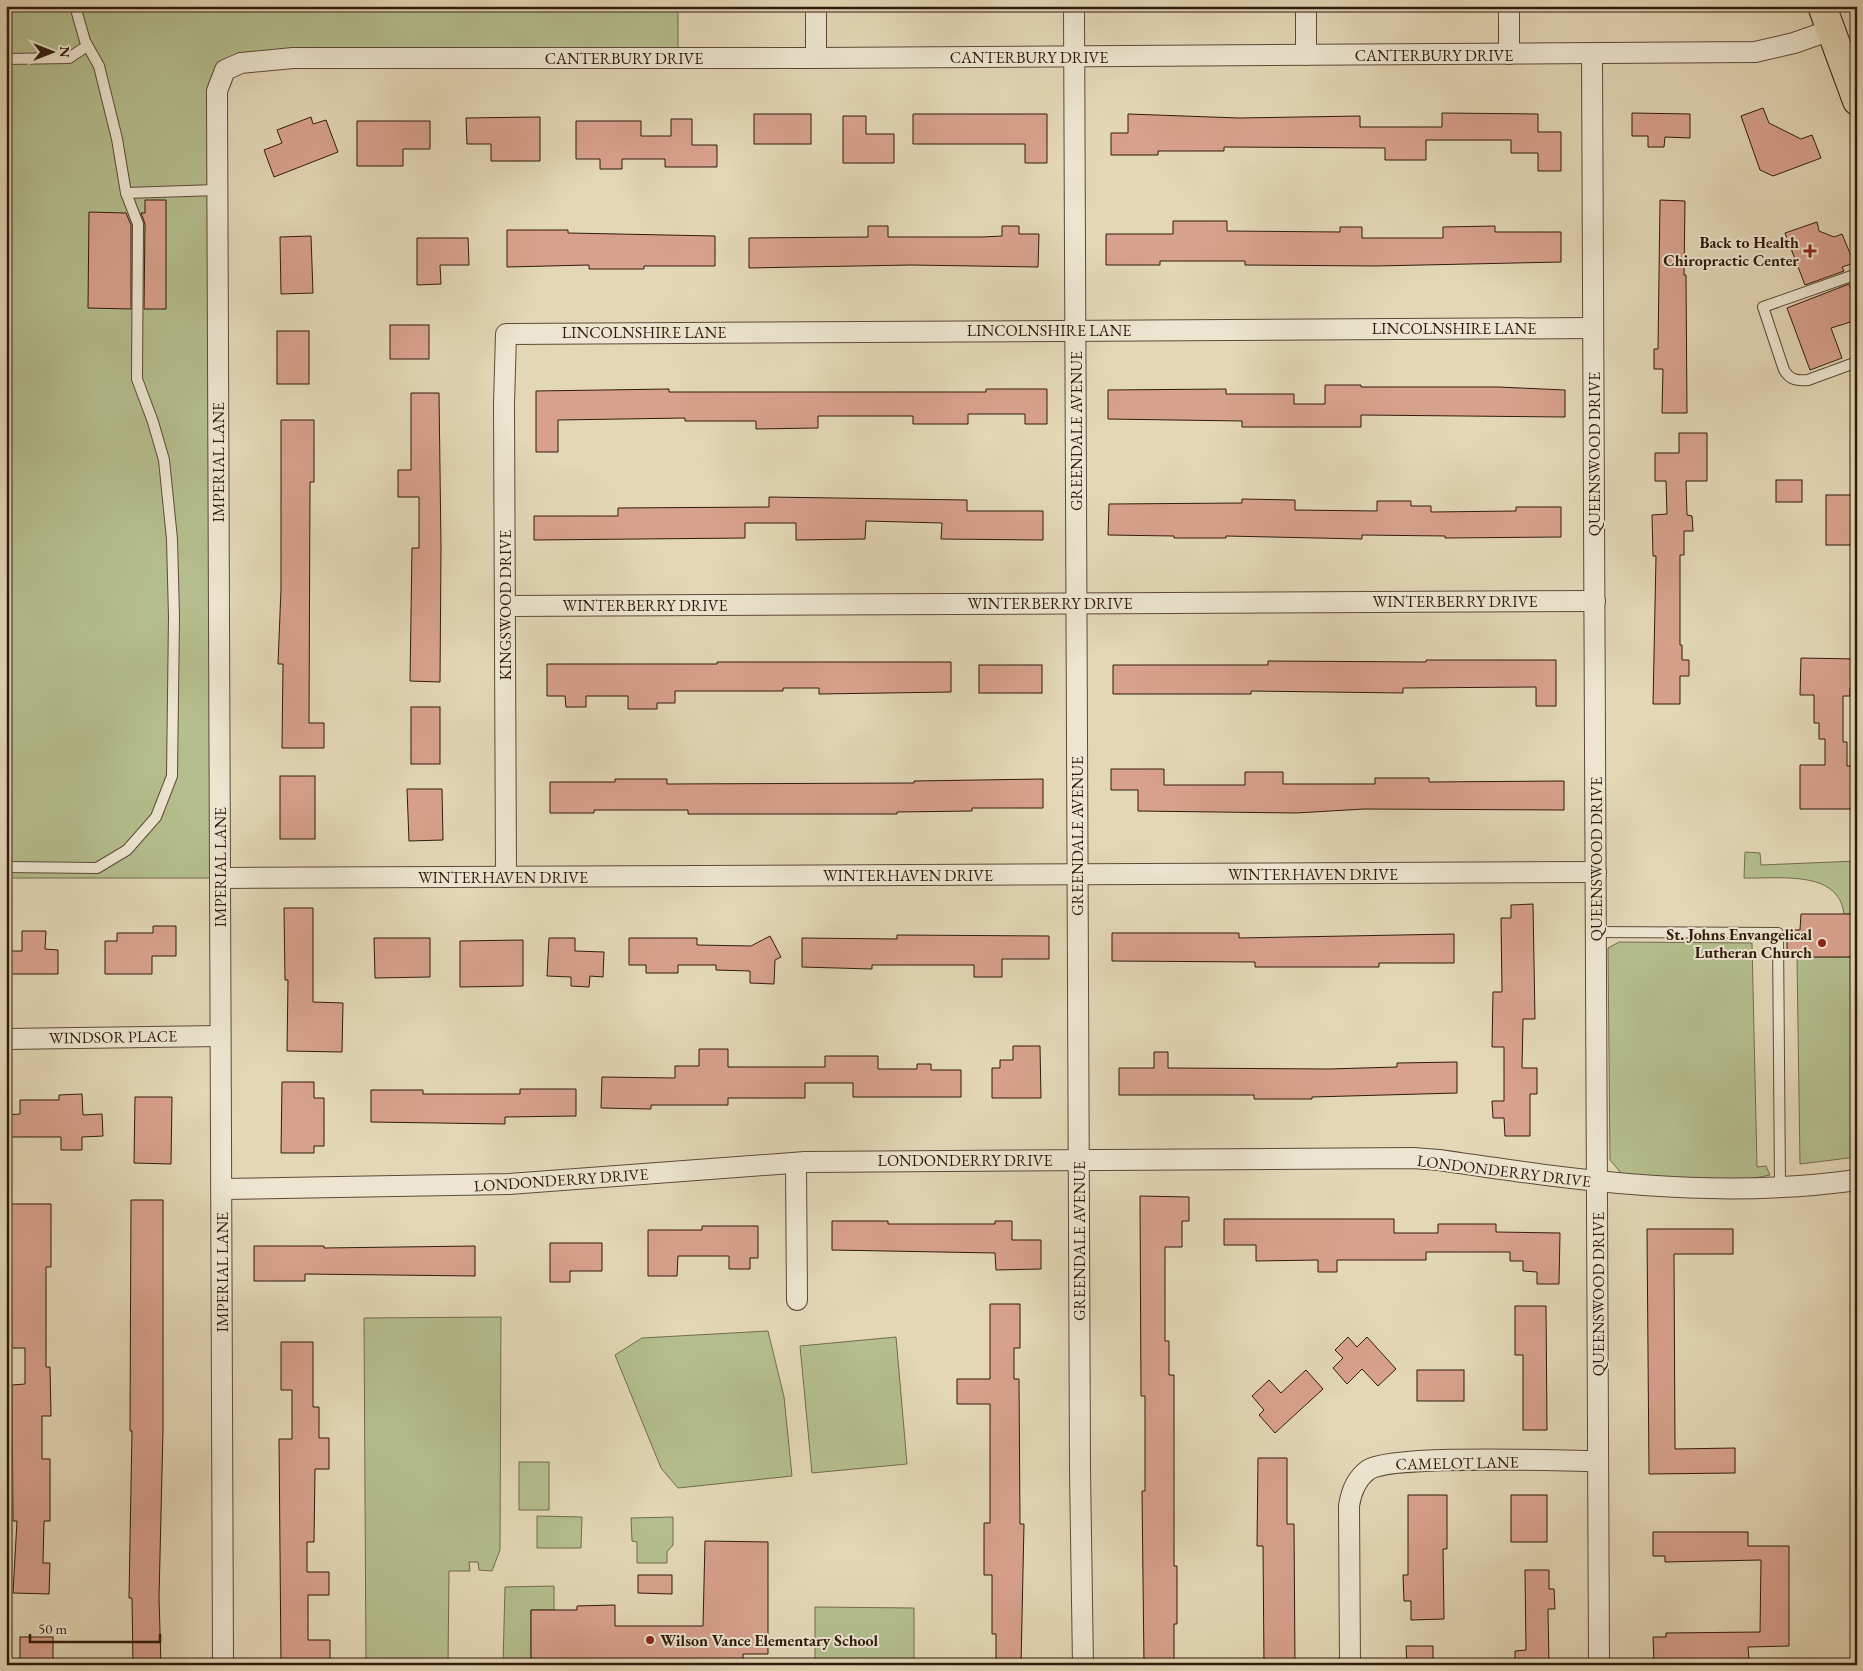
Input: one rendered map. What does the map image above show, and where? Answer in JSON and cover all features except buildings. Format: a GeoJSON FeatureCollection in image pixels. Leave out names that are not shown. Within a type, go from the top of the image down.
{"type":"FeatureCollection","features":[{"type":"Feature","properties":{"kind":"highway"},"geometry":{"type":"LineString","coordinates":[[1827,18],[1857,101]]}},
{"type":"Feature","properties":{"kind":"street"},"geometry":{"type":"LineString","coordinates":[[816,6],[816,58]]}},
{"type":"Feature","properties":{"kind":"street","name":"GREENDALE AVENUE"},"geometry":{"type":"LineString","coordinates":[[1074,6],[1078,1160],[1083,1665]]}},
{"type":"Feature","properties":{"kind":"street"},"geometry":{"type":"LineString","coordinates":[[1306,6],[1306,55]]}},
{"type":"Feature","properties":{"kind":"street"},"geometry":{"type":"LineString","coordinates":[[1509,6],[1509,54]]}},
{"type":"Feature","properties":{"kind":"street","name":"CANTERBURY DRIVE"},"geometry":{"type":"LineString","coordinates":[[225,70],[241,62],[293,58],[816,58],[1755,52],[1786,45],[1827,18]]}},
{"type":"Feature","properties":{"kind":"street","name":"QUEENSWOOD DRIVE"},"geometry":{"type":"LineString","coordinates":[[1592,54],[1599,1665]]}},
{"type":"Feature","properties":{"kind":"street","name":"IMPERIAL LANE"},"geometry":{"type":"LineString","coordinates":[[223,1665],[217,91],[225,70]]}},
{"type":"Feature","properties":{"kind":"street","name":"LINCOLNSHIRE LANE"},"geometry":{"type":"LineString","coordinates":[[506,334],[1593,328]]}},
{"type":"Feature","properties":{"kind":"street","name":"KINGSWOOD DRIVE"},"geometry":{"type":"LineString","coordinates":[[506,334],[506,877]]}},
{"type":"Feature","properties":{"kind":"street","name":"WINTERBERRY DRIVE"},"geometry":{"type":"LineString","coordinates":[[505,606],[1595,601]]}},
{"type":"Feature","properties":{"kind":"street","name":"WINTERHAVEN DRIVE"},"geometry":{"type":"LineString","coordinates":[[220,878],[1596,872]]}},
{"type":"Feature","properties":{"kind":"street","name":"WINDSOR PLACE"},"geometry":{"type":"LineString","coordinates":[[6,1039],[220,1036]]}},
{"type":"Feature","properties":{"kind":"street","name":"LONDONDERRY DRIVE"},"geometry":{"type":"LineString","coordinates":[[222,1189],[508,1184],[796,1163],[1078,1160],[1422,1159],[1598,1183],[1696,1190],[1780,1188],[1857,1180]]}},
{"type":"Feature","properties":{"kind":"street"},"geometry":{"type":"LineString","coordinates":[[796,1163],[797,1300]]}},
{"type":"Feature","properties":{"kind":"street","name":"CAMELOT LANE"},"geometry":{"type":"LineString","coordinates":[[1350,1665],[1349,1506],[1351,1492],[1358,1480],[1368,1470],[1382,1464],[1421,1461],[1598,1461]]}},
{"type":"Feature","properties":{"kind":"lane"},"geometry":{"type":"LineString","coordinates":[[6,867],[97,868],[127,850],[156,817],[172,776],[174,617],[172,539],[164,460],[153,422],[136,379],[138,224],[126,193],[105,87],[99,66],[87,46],[75,6]]}},
{"type":"Feature","properties":{"kind":"lane"},"geometry":{"type":"LineString","coordinates":[[6,60],[68,58],[87,46]]}},
{"type":"Feature","properties":{"kind":"lane"},"geometry":{"type":"LineString","coordinates":[[126,193],[217,190]]}},
{"type":"Feature","properties":{"kind":"lane"},"geometry":{"type":"LineString","coordinates":[[1857,274],[1763,307],[1788,377],[1800,381],[1808,380],[1857,362]]}},
{"type":"Feature","properties":{"kind":"lane"},"geometry":{"type":"LineString","coordinates":[[1596,932],[1778,933],[1780,1188]]}},
{"type":"Feature","properties":{"kind":"green space"},"geometry":{"type":"Polygon","coordinates":[[[6,6],[678,6],[678,58],[293,58],[225,70],[220,878],[6,878],[6,6]]]}},
{"type":"Feature","properties":{"kind":"green space"},"geometry":{"type":"Polygon","coordinates":[[[1745,852],[1760,853],[1761,865],[1857,861],[1857,914],[1844,914],[1840,900],[1831,890],[1819,883],[1789,878],[1744,878],[1745,852]]]}},
{"type":"Feature","properties":{"kind":"green space"},"geometry":{"type":"Polygon","coordinates":[[[1619,942],[1752,943],[1757,1167],[1766,1166],[1770,1175],[1734,1180],[1715,1180],[1622,1174],[1610,1160],[1608,948],[1619,942]]]}},
{"type":"Feature","properties":{"kind":"green space"},"geometry":{"type":"Polygon","coordinates":[[[1797,957],[1857,957],[1857,1157],[1800,1164],[1797,957]]]}},
{"type":"Feature","properties":{"kind":"green space"},"geometry":{"type":"Polygon","coordinates":[[[501,1317],[500,1550],[492,1571],[479,1570],[478,1562],[469,1562],[470,1571],[449,1571],[448,1665],[366,1665],[364,1318],[501,1317]]]}},
{"type":"Feature","properties":{"kind":"green space"},"geometry":{"type":"Polygon","coordinates":[[[768,1331],[784,1397],[792,1476],[678,1488],[661,1468],[615,1355],[642,1338],[768,1331]]]}},
{"type":"Feature","properties":{"kind":"green space"},"geometry":{"type":"Polygon","coordinates":[[[896,1337],[907,1464],[812,1473],[800,1346],[896,1337]]]}},
{"type":"Feature","properties":{"kind":"green space"},"geometry":{"type":"Polygon","coordinates":[[[519,1462],[549,1462],[549,1510],[519,1510],[519,1462]]]}},
{"type":"Feature","properties":{"kind":"green space"},"geometry":{"type":"Polygon","coordinates":[[[537,1516],[582,1517],[581,1548],[537,1548],[537,1516]]]}},
{"type":"Feature","properties":{"kind":"green space"},"geometry":{"type":"Polygon","coordinates":[[[673,1517],[673,1545],[667,1552],[667,1563],[637,1563],[637,1542],[632,1541],[631,1518],[673,1517]]]}},
{"type":"Feature","properties":{"kind":"green space"},"geometry":{"type":"Polygon","coordinates":[[[554,1586],[554,1610],[531,1610],[531,1665],[503,1665],[505,1587],[554,1586]]]}},
{"type":"Feature","properties":{"kind":"green space"},"geometry":{"type":"Polygon","coordinates":[[[815,1607],[914,1608],[914,1665],[815,1665],[815,1607]]]}},
{"type":"Feature","properties":{"kind":"place","name":"Back to Health Chiropractic Center"},"geometry":{"type":"Point","coordinates":[1810,251]}},
{"type":"Feature","properties":{"kind":"place","name":"St. Johns Envangelical Lutheran Church"},"geometry":{"type":"Point","coordinates":[1822,943]}},
{"type":"Feature","properties":{"kind":"place","name":"Wilson Vance Elementary School"},"geometry":{"type":"Point","coordinates":[650,1640]}}]}
